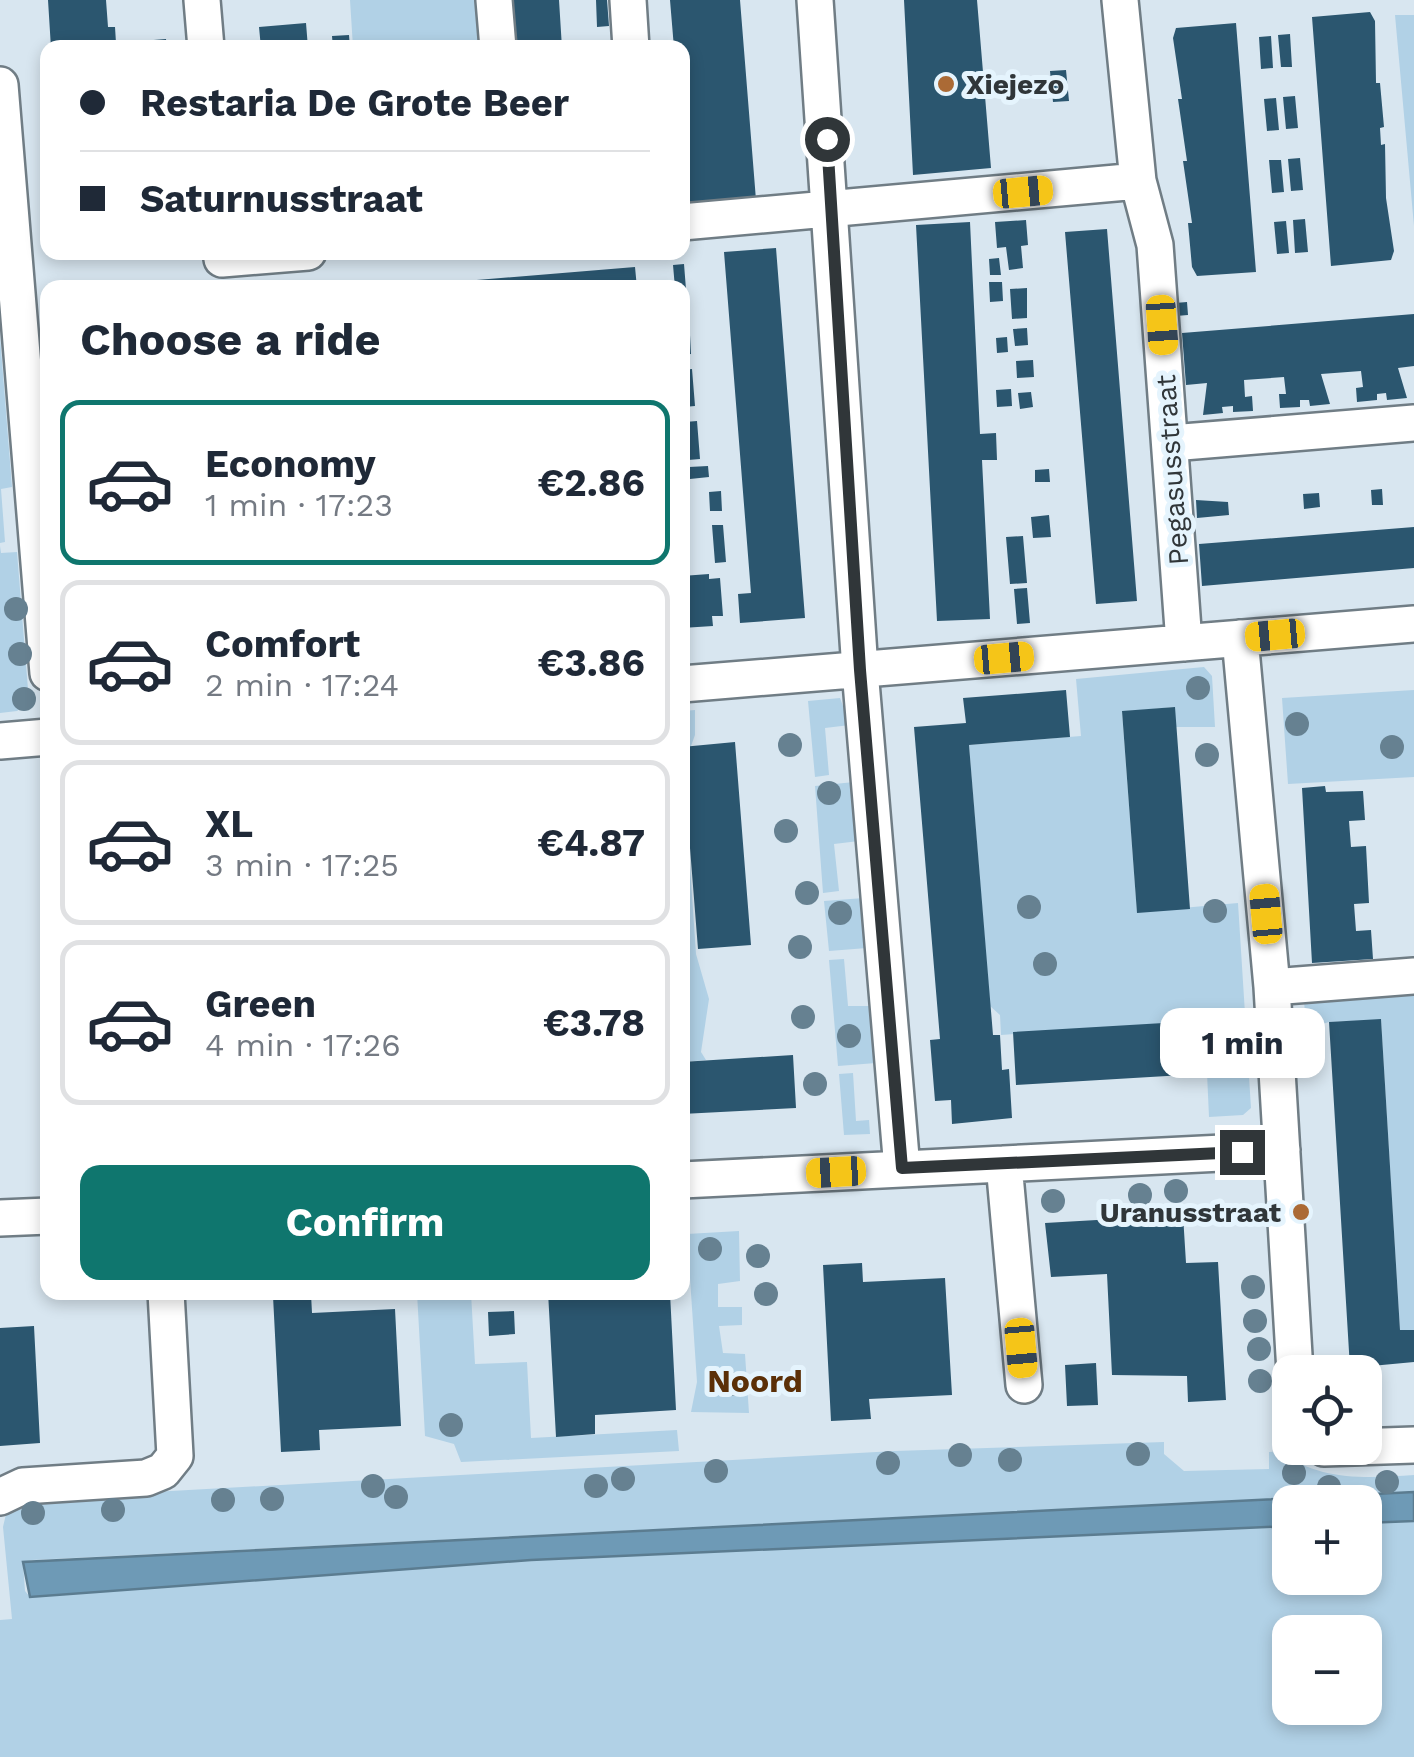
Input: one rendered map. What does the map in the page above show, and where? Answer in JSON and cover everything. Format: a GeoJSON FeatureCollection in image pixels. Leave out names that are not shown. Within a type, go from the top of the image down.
{"type":"FeatureCollection","features":[{"type":"Feature","properties":{"kind":"street"},"geometry":{"type":"LineString","coordinates":[[202,0],[205,40]]}},
{"type":"Feature","properties":{"kind":"street"},"geometry":{"type":"LineString","coordinates":[[494,0],[497,40]]}},
{"type":"Feature","properties":{"kind":"street"},"geometry":{"type":"LineString","coordinates":[[628,0],[631,40]]}},
{"type":"Feature","properties":{"kind":"street"},"geometry":{"type":"LineString","coordinates":[[816,0],[860,670],[902,1168]]}},
{"type":"Feature","properties":{"kind":"street","name":"Pegasusstraat"},"geometry":{"type":"LineString","coordinates":[[1120,0],[1138,181],[1156,246],[1184,642]]}},
{"type":"Feature","properties":{"kind":"street"},"geometry":{"type":"LineString","coordinates":[[0,85],[40,537]]}},
{"type":"Feature","properties":{"kind":"street"},"geometry":{"type":"LineString","coordinates":[[690,221],[1138,181]]}},
{"type":"Feature","properties":{"kind":"street"},"geometry":{"type":"LineString","coordinates":[[223,266],[259,260]]}},
{"type":"Feature","properties":{"kind":"street"},"geometry":{"type":"LineString","coordinates":[[1171,443],[1414,423]]}},
{"type":"Feature","properties":{"kind":"street"},"geometry":{"type":"LineString","coordinates":[[690,683],[1414,624]]}},
{"type":"Feature","properties":{"kind":"street"},"geometry":{"type":"LineString","coordinates":[[1240,638],[1272,987],[1294,1355]]}},
{"type":"Feature","properties":{"kind":"street"},"geometry":{"type":"LineString","coordinates":[[0,741],[40,738]]}},
{"type":"Feature","properties":{"kind":"street"},"geometry":{"type":"LineString","coordinates":[[1272,987],[1414,976]]}},
{"type":"Feature","properties":{"kind":"street"},"geometry":{"type":"LineString","coordinates":[[690,1180],[1282,1150]]}},
{"type":"Feature","properties":{"kind":"street"},"geometry":{"type":"LineString","coordinates":[[1004,1164],[1024,1385]]}},
{"type":"Feature","properties":{"kind":"street"},"geometry":{"type":"LineString","coordinates":[[0,1218],[40,1216]]}},
{"type":"Feature","properties":{"kind":"street"},"geometry":{"type":"LineString","coordinates":[[0,1497],[23,1486],[146,1478],[163,1471],[175,1456],[166,1300]]}},
{"type":"Feature","properties":{"kind":"street"},"geometry":{"type":"LineString","coordinates":[[1382,1446],[1414,1445]]}},
{"type":"Feature","properties":{"kind":"shaded area"},"geometry":{"type":"Polygon","coordinates":[[[350,0],[480,0],[483,40],[353,40],[350,0]]]}},
{"type":"Feature","properties":{"kind":"shaded area"},"geometry":{"type":"Polygon","coordinates":[[[1395,15],[1414,15],[1414,226],[1395,15]]]}},
{"type":"Feature","properties":{"kind":"shaded area"},"geometry":{"type":"Polygon","coordinates":[[[0,337],[12,487],[1,489],[5,542],[0,543],[0,337]]]}},
{"type":"Feature","properties":{"kind":"shaded area"},"geometry":{"type":"Polygon","coordinates":[[[0,546],[1,553],[17,552],[29,702],[17,711],[0,713],[0,546]]]}},
{"type":"Feature","properties":{"kind":"shaded area"},"geometry":{"type":"Polygon","coordinates":[[[1204,667],[1212,676],[1215,727],[1176,727],[1174,707],[1122,712],[1137,912],[1238,903],[1251,1108],[1243,1115],[1209,1117],[1207,1073],[1234,1071],[1231,1019],[1001,1035],[1000,1015],[990,1006],[969,745],[1081,736],[1076,679],[1204,667]]]}},
{"type":"Feature","properties":{"kind":"shaded area"},"geometry":{"type":"Polygon","coordinates":[[[1414,690],[1414,777],[1288,784],[1282,698],[1414,690]]]}},
{"type":"Feature","properties":{"kind":"shaded area"},"geometry":{"type":"Polygon","coordinates":[[[840,698],[850,725],[825,728],[829,775],[815,777],[808,701],[840,698]]]}},
{"type":"Feature","properties":{"kind":"shaded area"},"geometry":{"type":"Polygon","coordinates":[[[690,710],[695,710],[695,735],[690,746],[690,710]]]}},
{"type":"Feature","properties":{"kind":"shaded area"},"geometry":{"type":"Polygon","coordinates":[[[854,782],[859,841],[834,844],[839,891],[823,893],[815,786],[854,782]]]}},
{"type":"Feature","properties":{"kind":"shaded area"},"geometry":{"type":"Polygon","coordinates":[[[690,866],[696,954],[709,999],[701,1052],[706,1060],[690,1061],[690,866]]]}},
{"type":"Feature","properties":{"kind":"shaded area"},"geometry":{"type":"Polygon","coordinates":[[[864,898],[867,948],[829,951],[824,901],[864,898]]]}},
{"type":"Feature","properties":{"kind":"shaded area"},"geometry":{"type":"Polygon","coordinates":[[[844,959],[848,1006],[872,1006],[876,1063],[838,1066],[829,960],[844,959]]]}},
{"type":"Feature","properties":{"kind":"shaded area"},"geometry":{"type":"Polygon","coordinates":[[[1414,992],[1414,1330],[1400,1330],[1381,1020],[1329,1022],[1306,1029],[1304,1000],[1414,992]]]}},
{"type":"Feature","properties":{"kind":"shaded area"},"geometry":{"type":"Polygon","coordinates":[[[853,1073],[856,1121],[869,1120],[870,1134],[844,1135],[839,1074],[853,1073]]]}},
{"type":"Feature","properties":{"kind":"shaded area"},"geometry":{"type":"Polygon","coordinates":[[[739,1231],[740,1281],[718,1284],[718,1307],[742,1307],[742,1325],[719,1326],[723,1353],[745,1354],[749,1413],[691,1412],[697,1382],[690,1234],[739,1231]]]}},
{"type":"Feature","properties":{"kind":"shaded area"},"geometry":{"type":"Polygon","coordinates":[[[417,1300],[471,1300],[475,1364],[527,1362],[531,1438],[677,1430],[679,1451],[461,1462],[454,1444],[425,1436],[417,1300]]]}},
{"type":"Feature","properties":{"kind":"shaded area"},"geometry":{"type":"Polygon","coordinates":[[[1164,1442],[1164,1454],[1184,1471],[1269,1469],[1272,1452],[1272,1465],[1305,1465],[1345,1476],[1414,1475],[1414,1492],[1382,1494],[1382,1485],[1272,1485],[1272,1499],[23,1563],[25,1591],[30,1597],[531,1560],[1272,1527],[1272,1595],[1382,1595],[1382,1522],[1414,1521],[1414,1757],[0,1757],[0,1620],[12,1619],[3,1527],[6,1514],[27,1499],[895,1451],[1164,1442]]]}},
{"type":"Feature","properties":{"kind":"shaded area"},"geometry":{"type":"Polygon","coordinates":[[[1414,1492],[1414,1521],[1382,1522],[1382,1494],[1414,1492]]]}},
{"type":"Feature","properties":{"kind":"shaded area"},"geometry":{"type":"Polygon","coordinates":[[[1272,1499],[1272,1527],[531,1560],[30,1597],[23,1562],[1272,1499]]]}},
{"type":"Feature","properties":{"kind":"building"},"geometry":{"type":"Polygon","coordinates":[[[48,0],[106,0],[108,27],[115,27],[116,40],[50,40],[48,0]]]}},
{"type":"Feature","properties":{"kind":"building"},"geometry":{"type":"Polygon","coordinates":[[[509,0],[559,0],[562,40],[512,40],[509,0]]]}},
{"type":"Feature","properties":{"kind":"building"},"geometry":{"type":"Polygon","coordinates":[[[596,0],[607,0],[609,26],[597,27],[596,0]]]}},
{"type":"Feature","properties":{"kind":"building"},"geometry":{"type":"Polygon","coordinates":[[[670,0],[740,0],[756,200],[690,206],[690,40],[673,40],[670,0]]]}},
{"type":"Feature","properties":{"kind":"building","name":"Xiejezo"},"geometry":{"type":"Polygon","coordinates":[[[904,0],[977,0],[991,168],[913,175],[904,0]]]}},
{"type":"Feature","properties":{"kind":"building"},"geometry":{"type":"Polygon","coordinates":[[[1370,12],[1375,21],[1376,83],[1380,83],[1384,127],[1380,128],[1381,145],[1385,144],[1386,198],[1394,251],[1391,260],[1331,266],[1312,17],[1370,12]]]}},
{"type":"Feature","properties":{"kind":"building"},"geometry":{"type":"Polygon","coordinates":[[[306,23],[307,40],[260,40],[259,27],[306,23]]]}},
{"type":"Feature","properties":{"kind":"building"},"geometry":{"type":"Polygon","coordinates":[[[1236,23],[1256,272],[1197,276],[1192,267],[1188,223],[1192,223],[1183,161],[1187,161],[1178,99],[1182,99],[1173,38],[1176,28],[1236,23]]]}},
{"type":"Feature","properties":{"kind":"building"},"geometry":{"type":"Polygon","coordinates":[[[1290,34],[1292,67],[1281,67],[1278,35],[1290,34]]]}},
{"type":"Feature","properties":{"kind":"building"},"geometry":{"type":"Polygon","coordinates":[[[349,35],[349,40],[332,40],[332,36],[349,35]]]}},
{"type":"Feature","properties":{"kind":"building"},"geometry":{"type":"Polygon","coordinates":[[[1271,36],[1273,68],[1261,69],[1259,37],[1271,36]]]}},
{"type":"Feature","properties":{"kind":"building"},"geometry":{"type":"Polygon","coordinates":[[[1066,70],[1069,101],[1053,102],[1050,71],[1066,70]]]}},
{"type":"Feature","properties":{"kind":"building"},"geometry":{"type":"Polygon","coordinates":[[[1295,96],[1298,128],[1286,129],[1283,97],[1295,96]]]}},
{"type":"Feature","properties":{"kind":"building"},"geometry":{"type":"Polygon","coordinates":[[[1276,98],[1279,130],[1267,131],[1264,99],[1276,98]]]}},
{"type":"Feature","properties":{"kind":"building"},"geometry":{"type":"Polygon","coordinates":[[[1300,158],[1303,190],[1291,191],[1288,159],[1300,158]]]}},
{"type":"Feature","properties":{"kind":"building"},"geometry":{"type":"Polygon","coordinates":[[[1269,160],[1281,160],[1284,192],[1272,193],[1269,160]]]}},
{"type":"Feature","properties":{"kind":"building"},"geometry":{"type":"Polygon","coordinates":[[[1305,219],[1308,252],[1295,253],[1293,220],[1305,219]]]}},
{"type":"Feature","properties":{"kind":"building"},"geometry":{"type":"Polygon","coordinates":[[[1026,220],[1028,245],[1021,246],[1023,268],[1009,270],[1006,247],[997,248],[995,222],[1026,220]]]}},
{"type":"Feature","properties":{"kind":"building"},"geometry":{"type":"Polygon","coordinates":[[[1286,221],[1289,253],[1277,254],[1274,222],[1286,221]]]}},
{"type":"Feature","properties":{"kind":"building"},"geometry":{"type":"Polygon","coordinates":[[[970,222],[980,434],[996,433],[997,460],[982,460],[990,619],[937,621],[916,225],[970,222]]]}},
{"type":"Feature","properties":{"kind":"building"},"geometry":{"type":"Polygon","coordinates":[[[1107,229],[1137,601],[1096,604],[1065,232],[1107,229]]]}},
{"type":"Feature","properties":{"kind":"building"},"geometry":{"type":"Polygon","coordinates":[[[776,248],[805,618],[740,623],[738,594],[751,593],[724,252],[776,248]]]}},
{"type":"Feature","properties":{"kind":"building"},"geometry":{"type":"Polygon","coordinates":[[[999,258],[1001,275],[990,275],[989,259],[999,258]]]}},
{"type":"Feature","properties":{"kind":"building"},"geometry":{"type":"Polygon","coordinates":[[[684,264],[685,280],[674,280],[673,265],[684,264]]]}},
{"type":"Feature","properties":{"kind":"building"},"geometry":{"type":"Polygon","coordinates":[[[635,267],[636,280],[477,280],[635,267]]]}},
{"type":"Feature","properties":{"kind":"building"},"geometry":{"type":"Polygon","coordinates":[[[989,282],[1002,282],[1003,301],[990,302],[989,282]]]}},
{"type":"Feature","properties":{"kind":"building"},"geometry":{"type":"Polygon","coordinates":[[[1027,288],[1027,318],[1012,319],[1010,289],[1027,288]]]}},
{"type":"Feature","properties":{"kind":"building"},"geometry":{"type":"Polygon","coordinates":[[[1187,302],[1188,315],[1176,316],[1175,303],[1187,302]]]}},
{"type":"Feature","properties":{"kind":"building"},"geometry":{"type":"Polygon","coordinates":[[[1414,314],[1414,366],[1398,368],[1407,398],[1387,400],[1386,393],[1377,394],[1377,400],[1357,402],[1356,388],[1363,387],[1361,371],[1321,374],[1330,404],[1310,406],[1309,400],[1300,400],[1300,407],[1280,408],[1279,394],[1286,394],[1284,377],[1244,380],[1245,397],[1252,396],[1253,411],[1233,412],[1233,406],[1222,407],[1223,413],[1203,415],[1207,383],[1186,385],[1182,333],[1414,314]]]}},
{"type":"Feature","properties":{"kind":"building"},"geometry":{"type":"Polygon","coordinates":[[[1027,328],[1028,345],[1015,346],[1013,329],[1027,328]]]}},
{"type":"Feature","properties":{"kind":"building"},"geometry":{"type":"Polygon","coordinates":[[[1007,337],[1008,352],[997,353],[996,338],[1007,337]]]}},
{"type":"Feature","properties":{"kind":"building"},"geometry":{"type":"Polygon","coordinates":[[[1033,360],[1034,377],[1017,378],[1016,361],[1033,360]]]}},
{"type":"Feature","properties":{"kind":"building"},"geometry":{"type":"Polygon","coordinates":[[[690,369],[695,406],[690,406],[690,369]]]}},
{"type":"Feature","properties":{"kind":"building"},"geometry":{"type":"Polygon","coordinates":[[[1011,389],[1012,406],[997,407],[996,390],[1011,389]]]}},
{"type":"Feature","properties":{"kind":"building"},"geometry":{"type":"Polygon","coordinates":[[[1031,392],[1033,407],[1020,409],[1018,393],[1031,392]]]}},
{"type":"Feature","properties":{"kind":"building"},"geometry":{"type":"Polygon","coordinates":[[[697,421],[700,459],[690,460],[690,422],[697,421]]]}},
{"type":"Feature","properties":{"kind":"building"},"geometry":{"type":"Polygon","coordinates":[[[708,466],[709,477],[690,479],[690,467],[708,466]]]}},
{"type":"Feature","properties":{"kind":"building"},"geometry":{"type":"Polygon","coordinates":[[[1049,469],[1050,482],[1035,482],[1035,470],[1049,469]]]}},
{"type":"Feature","properties":{"kind":"building"},"geometry":{"type":"Polygon","coordinates":[[[1382,489],[1383,505],[1372,505],[1371,490],[1382,489]]]}},
{"type":"Feature","properties":{"kind":"building"},"geometry":{"type":"Polygon","coordinates":[[[721,491],[722,511],[710,511],[709,492],[721,491]]]}},
{"type":"Feature","properties":{"kind":"building"},"geometry":{"type":"Polygon","coordinates":[[[1319,493],[1320,507],[1304,509],[1303,494],[1319,493]]]}},
{"type":"Feature","properties":{"kind":"building"},"geometry":{"type":"Polygon","coordinates":[[[1196,500],[1228,502],[1229,515],[1197,518],[1196,500]]]}},
{"type":"Feature","properties":{"kind":"building"},"geometry":{"type":"Polygon","coordinates":[[[1049,515],[1051,537],[1033,538],[1031,517],[1049,515]]]}},
{"type":"Feature","properties":{"kind":"building"},"geometry":{"type":"Polygon","coordinates":[[[712,525],[723,525],[726,562],[715,563],[712,525]]]}},
{"type":"Feature","properties":{"kind":"building"},"geometry":{"type":"Polygon","coordinates":[[[1414,527],[1414,568],[1202,586],[1199,544],[1414,527]]]}},
{"type":"Feature","properties":{"kind":"building"},"geometry":{"type":"Polygon","coordinates":[[[1023,536],[1027,583],[1010,584],[1006,537],[1023,536]]]}},
{"type":"Feature","properties":{"kind":"building"},"geometry":{"type":"Polygon","coordinates":[[[709,574],[709,579],[720,578],[723,616],[712,616],[713,626],[690,627],[690,575],[709,574]]]}},
{"type":"Feature","properties":{"kind":"building"},"geometry":{"type":"Polygon","coordinates":[[[1027,588],[1030,623],[1017,624],[1014,589],[1027,588]]]}},
{"type":"Feature","properties":{"kind":"building"},"geometry":{"type":"Polygon","coordinates":[[[1066,690],[1070,737],[969,745],[993,1035],[1000,1035],[1002,1070],[1009,1069],[1012,1118],[952,1124],[951,1100],[935,1101],[930,1040],[940,1039],[914,727],[966,723],[963,698],[1066,690]]]}},
{"type":"Feature","properties":{"kind":"building"},"geometry":{"type":"Polygon","coordinates":[[[1175,707],[1190,909],[1137,913],[1122,711],[1175,707]]]}},
{"type":"Feature","properties":{"kind":"building"},"geometry":{"type":"Polygon","coordinates":[[[735,742],[751,945],[698,949],[690,848],[690,746],[735,742]]]}},
{"type":"Feature","properties":{"kind":"building"},"geometry":{"type":"Polygon","coordinates":[[[1325,786],[1326,792],[1363,791],[1365,820],[1349,821],[1351,847],[1366,846],[1369,903],[1354,904],[1356,931],[1371,930],[1373,959],[1312,963],[1302,788],[1325,786]]]}},
{"type":"Feature","properties":{"kind":"building"},"geometry":{"type":"Polygon","coordinates":[[[1231,1019],[1234,1072],[1016,1085],[1013,1032],[1231,1019]]]}},
{"type":"Feature","properties":{"kind":"building"},"geometry":{"type":"Polygon","coordinates":[[[1381,1019],[1400,1330],[1414,1330],[1414,1362],[1382,1365],[1382,1355],[1349,1355],[1329,1022],[1381,1019]]]}},
{"type":"Feature","properties":{"kind":"building"},"geometry":{"type":"Polygon","coordinates":[[[793,1055],[796,1108],[690,1114],[690,1061],[793,1055]]]}},
{"type":"Feature","properties":{"kind":"building"},"geometry":{"type":"Polygon","coordinates":[[[1183,1215],[1186,1263],[1218,1262],[1226,1400],[1188,1402],[1187,1376],[1112,1375],[1107,1274],[1051,1277],[1045,1223],[1183,1215]]]}},
{"type":"Feature","properties":{"kind":"building"},"geometry":{"type":"Polygon","coordinates":[[[862,1263],[863,1282],[945,1278],[952,1395],[869,1399],[871,1419],[831,1421],[823,1265],[862,1263]]]}},
{"type":"Feature","properties":{"kind":"building"},"geometry":{"type":"Polygon","coordinates":[[[273,1300],[311,1300],[312,1313],[395,1309],[401,1426],[319,1430],[320,1450],[281,1452],[273,1300]]]}},
{"type":"Feature","properties":{"kind":"building"},"geometry":{"type":"Polygon","coordinates":[[[548,1300],[670,1300],[676,1410],[595,1415],[595,1434],[556,1437],[548,1300]]]}},
{"type":"Feature","properties":{"kind":"building"},"geometry":{"type":"Polygon","coordinates":[[[514,1311],[515,1334],[489,1336],[488,1312],[514,1311]]]}},
{"type":"Feature","properties":{"kind":"building"},"geometry":{"type":"Polygon","coordinates":[[[34,1326],[40,1443],[0,1446],[0,1328],[34,1326]]]}},
{"type":"Feature","properties":{"kind":"building"},"geometry":{"type":"Polygon","coordinates":[[[1096,1363],[1098,1405],[1067,1406],[1065,1365],[1096,1363]]]}},
{"type":"Feature","properties":{"kind":"place","name":"Xiejezo"},"geometry":{"type":"Point","coordinates":[946,84]}},
{"type":"Feature","properties":{"kind":"place","name":"Uranusstraat"},"geometry":{"type":"Point","coordinates":[1301,1212]}},
{"type":"Feature","properties":{"kind":"district","name":"Noord"},"geometry":{"type":"Point","coordinates":[755,1381]}},
{"type":"Feature","properties":{"kind":"route"},"geometry":{"type":"LineString","coordinates":[[827,139],[860,670],[902,1168],[1242,1152]]}}]}
